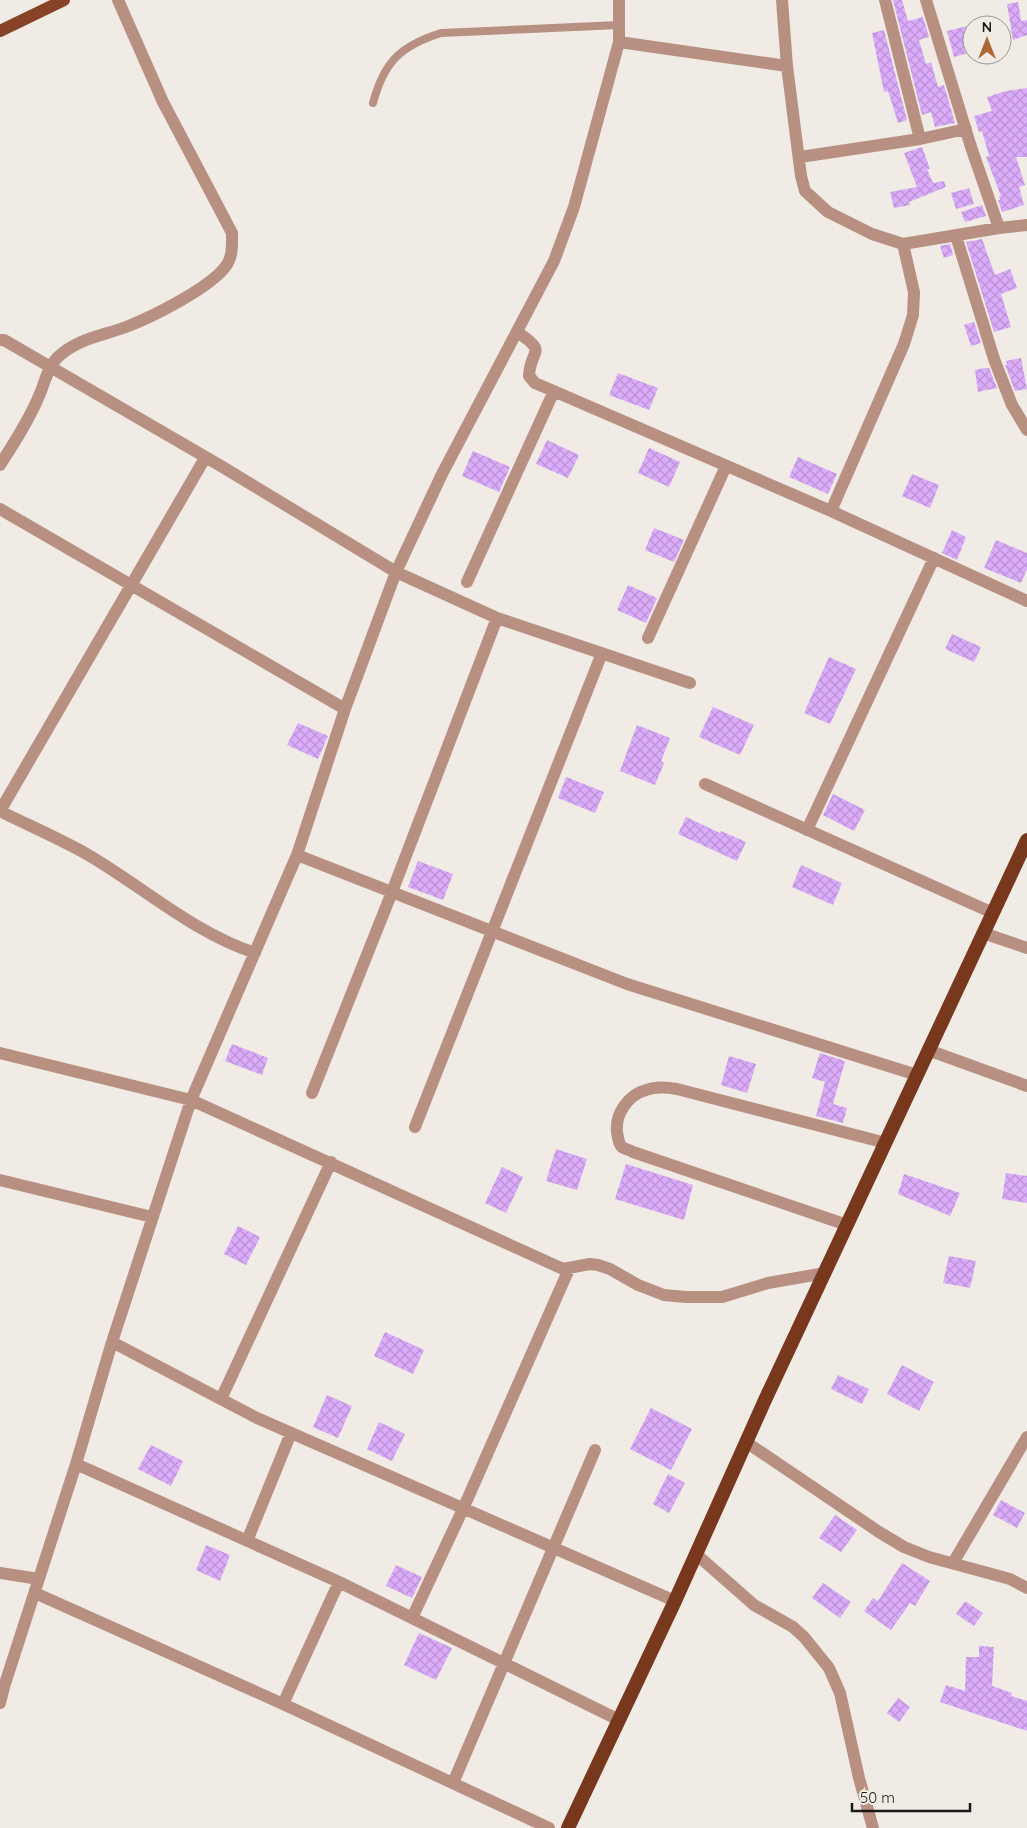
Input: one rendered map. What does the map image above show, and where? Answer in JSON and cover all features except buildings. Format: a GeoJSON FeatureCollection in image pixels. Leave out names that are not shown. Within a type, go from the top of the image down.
{"type":"FeatureCollection","features":[{"type":"Feature","properties":{"kind":"highway"},"geometry":{"type":"LineString","coordinates":[[568,1828],[1026,842]]}},
{"type":"Feature","properties":{"kind":"main road"},"geometry":{"type":"LineString","coordinates":[[0,31],[64,0]]}},
{"type":"Feature","properties":{"kind":"street"},"geometry":{"type":"LineString","coordinates":[[0,466],[40,395],[49,367],[69,348],[82,341],[125,327],[165,310],[212,280],[226,266],[232,252],[232,233],[163,102],[118,0]]}},
{"type":"Feature","properties":{"kind":"street"},"geometry":{"type":"LineString","coordinates":[[0,1703],[76,1464],[112,1342],[190,1100],[297,855],[345,709],[396,572],[442,474],[554,261],[574,207],[618,42],[619,0]]}},
{"type":"Feature","properties":{"kind":"street"},"geometry":{"type":"LineString","coordinates":[[782,0],[787,66],[801,176],[805,191],[828,212],[872,234],[903,244],[1027,225]]}},
{"type":"Feature","properties":{"kind":"street"},"geometry":{"type":"LineString","coordinates":[[884,0],[920,139]]}},
{"type":"Feature","properties":{"kind":"street"},"geometry":{"type":"LineString","coordinates":[[926,0],[998,228]]}},
{"type":"Feature","properties":{"kind":"street"},"geometry":{"type":"LineString","coordinates":[[618,42],[787,66]]}},
{"type":"Feature","properties":{"kind":"street"},"geometry":{"type":"LineString","coordinates":[[800,157],[920,139],[966,129]]}},
{"type":"Feature","properties":{"kind":"street"},"geometry":{"type":"LineString","coordinates":[[956,236],[994,359],[1012,406],[1027,430]]}},
{"type":"Feature","properties":{"kind":"street"},"geometry":{"type":"LineString","coordinates":[[831,511],[904,344],[913,315],[914,292],[903,244]]}},
{"type":"Feature","properties":{"kind":"street"},"geometry":{"type":"LineString","coordinates":[[517,332],[531,341],[536,351],[529,370],[531,380],[831,511],[1027,602]]}},
{"type":"Feature","properties":{"kind":"street"},"geometry":{"type":"LineString","coordinates":[[0,340],[4,340],[396,572],[497,618],[690,683]]}},
{"type":"Feature","properties":{"kind":"street"},"geometry":{"type":"LineString","coordinates":[[467,582],[554,391]]}},
{"type":"Feature","properties":{"kind":"street"},"geometry":{"type":"LineString","coordinates":[[205,458],[0,811],[86,854],[216,937],[255,953]]}},
{"type":"Feature","properties":{"kind":"street"},"geometry":{"type":"LineString","coordinates":[[648,638],[726,466]]}},
{"type":"Feature","properties":{"kind":"street"},"geometry":{"type":"LineString","coordinates":[[0,509],[345,709]]}},
{"type":"Feature","properties":{"kind":"street"},"geometry":{"type":"LineString","coordinates":[[807,830],[934,558]]}},
{"type":"Feature","properties":{"kind":"street"},"geometry":{"type":"LineString","coordinates":[[312,1093],[392,892],[497,618]]}},
{"type":"Feature","properties":{"kind":"street"},"geometry":{"type":"LineString","coordinates":[[415,1127],[602,653]]}},
{"type":"Feature","properties":{"kind":"street"},"geometry":{"type":"LineString","coordinates":[[705,784],[993,913]]}},
{"type":"Feature","properties":{"kind":"street"},"geometry":{"type":"LineString","coordinates":[[297,855],[627,984],[917,1076]]}},
{"type":"Feature","properties":{"kind":"street"},"geometry":{"type":"LineString","coordinates":[[983,933],[1027,948]]}},
{"type":"Feature","properties":{"kind":"street"},"geometry":{"type":"LineString","coordinates":[[928,1050],[1027,1086]]}},
{"type":"Feature","properties":{"kind":"street"},"geometry":{"type":"LineString","coordinates":[[0,1053],[190,1100],[331,1162],[555,1267],[570,1270],[590,1264],[598,1265],[638,1285],[664,1294],[686,1297],[722,1297],[768,1283],[825,1273]]}},
{"type":"Feature","properties":{"kind":"street"},"geometry":{"type":"LineString","coordinates":[[847,1225],[642,1155],[622,1146],[618,1139],[616,1125],[619,1113],[630,1099],[644,1090],[662,1086],[677,1088],[886,1143]]}},
{"type":"Feature","properties":{"kind":"street"},"geometry":{"type":"LineString","coordinates":[[221,1399],[331,1162]]}},
{"type":"Feature","properties":{"kind":"street"},"geometry":{"type":"LineString","coordinates":[[0,1180],[152,1217]]}},
{"type":"Feature","properties":{"kind":"street"},"geometry":{"type":"LineString","coordinates":[[412,1618],[570,1270]]}},
{"type":"Feature","properties":{"kind":"street"},"geometry":{"type":"LineString","coordinates":[[112,1342],[291,1433],[675,1601]]}},
{"type":"Feature","properties":{"kind":"street"},"geometry":{"type":"LineString","coordinates":[[247,1541],[291,1433]]}},
{"type":"Feature","properties":{"kind":"street"},"geometry":{"type":"LineString","coordinates":[[953,1563],[1027,1437]]}},
{"type":"Feature","properties":{"kind":"street"},"geometry":{"type":"LineString","coordinates":[[746,1442],[879,1532],[904,1546],[929,1557],[1010,1579],[1027,1588]]}},
{"type":"Feature","properties":{"kind":"street"},"geometry":{"type":"LineString","coordinates":[[453,1783],[595,1450]]}},
{"type":"Feature","properties":{"kind":"street"},"geometry":{"type":"LineString","coordinates":[[76,1464],[339,1582],[619,1720]]}},
{"type":"Feature","properties":{"kind":"street"},"geometry":{"type":"LineString","coordinates":[[696,1554],[754,1605],[793,1627],[804,1637],[828,1668],[840,1694],[859,1778],[873,1828]]}},
{"type":"Feature","properties":{"kind":"street"},"geometry":{"type":"LineString","coordinates":[[0,1573],[39,1580]]}},
{"type":"Feature","properties":{"kind":"street"},"geometry":{"type":"LineString","coordinates":[[283,1704],[339,1582]]}},
{"type":"Feature","properties":{"kind":"street"},"geometry":{"type":"LineString","coordinates":[[35,1592],[283,1704],[549,1828]]}},
{"type":"Feature","properties":{"kind":"lane"},"geometry":{"type":"LineString","coordinates":[[373,103],[379,82],[391,62],[406,48],[441,33],[618,25]]}}]}
